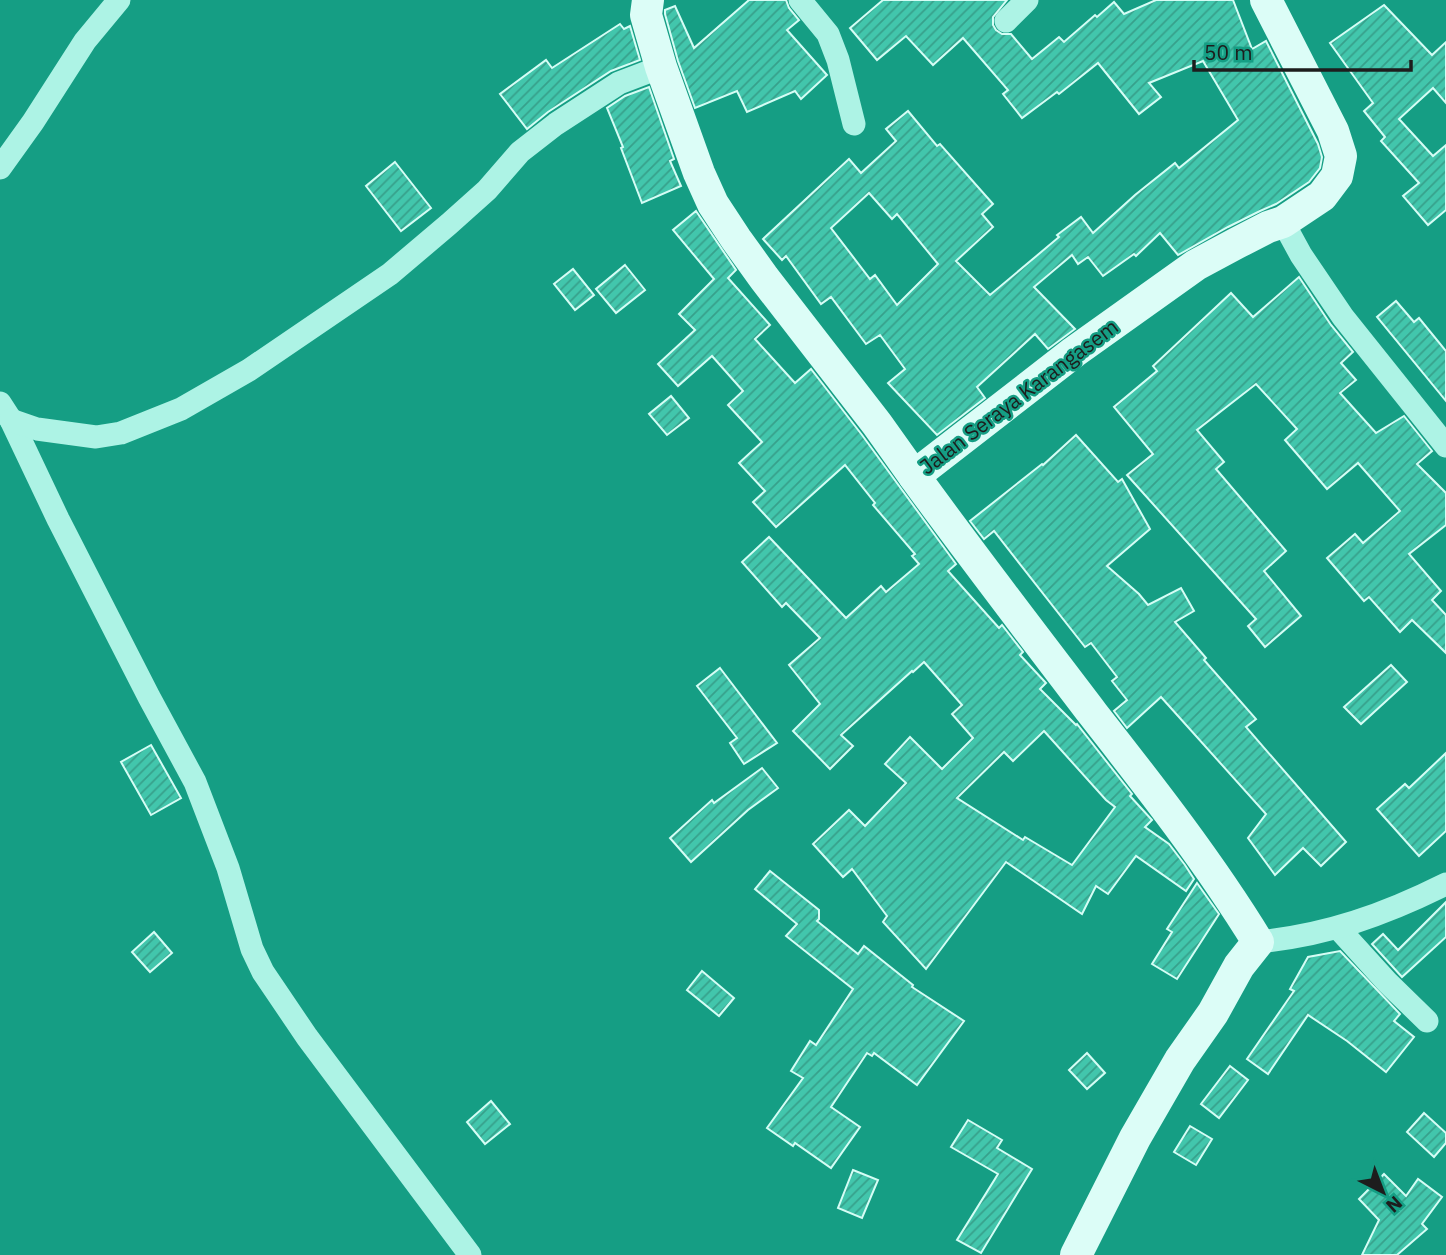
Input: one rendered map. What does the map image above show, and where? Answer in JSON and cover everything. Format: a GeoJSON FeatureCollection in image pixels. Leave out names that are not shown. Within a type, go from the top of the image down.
{"type":"FeatureCollection","features":[{"type":"Feature","properties":{"kind":"street"},"geometry":{"type":"LineString","coordinates":[[0,168],[85,41],[119,0]]}},
{"type":"Feature","properties":{"kind":"street"},"geometry":{"type":"LineString","coordinates":[[648,0],[646,15],[661,67],[713,204],[764,278],[914,476]]}},
{"type":"Feature","properties":{"kind":"street"},"geometry":{"type":"LineString","coordinates":[[800,0],[828,34],[838,60],[854,124]]}},
{"type":"Feature","properties":{"kind":"street"},"geometry":{"type":"LineString","coordinates":[[1006,21],[1027,0]]}},
{"type":"Feature","properties":{"kind":"street","name":"Jalan Seraya Karangasem"},"geometry":{"type":"LineString","coordinates":[[1258,942],[1234,903],[1151,788],[914,476],[1074,352],[1196,265],[1283,222],[1322,196],[1337,176],[1341,156],[1333,131],[1266,0]]}},
{"type":"Feature","properties":{"kind":"street"},"geometry":{"type":"LineString","coordinates":[[6,411],[37,429],[96,437],[121,433],[181,409],[249,370],[390,274],[487,190],[520,152],[556,124],[619,83],[661,67]]}},
{"type":"Feature","properties":{"kind":"street"},"geometry":{"type":"LineString","coordinates":[[1283,222],[1301,255],[1343,317],[1446,446]]}},
{"type":"Feature","properties":{"kind":"street"},"geometry":{"type":"LineString","coordinates":[[6,411],[64,531],[195,782],[228,868],[252,948],[263,972],[307,1037],[470,1255]]}},
{"type":"Feature","properties":{"kind":"street"},"geometry":{"type":"LineString","coordinates":[[1076,1255],[1135,1138],[1180,1060],[1213,1013],[1239,966],[1258,942],[1294,938],[1338,928],[1446,884]]}},
{"type":"Feature","properties":{"kind":"street"},"geometry":{"type":"LineString","coordinates":[[1338,928],[1427,1021]]}},
{"type":"Feature","properties":{"kind":"building"},"geometry":{"type":"Polygon","coordinates":[[[749,0],[786,0],[799,20],[787,30],[827,75],[801,99],[795,91],[747,112],[737,91],[695,108],[678,61],[665,10],[675,6],[694,48],[749,0]]]}},
{"type":"Feature","properties":{"kind":"building"},"geometry":{"type":"Polygon","coordinates":[[[883,0],[1007,0],[993,17],[993,25],[1002,34],[1011,34],[1032,59],[1059,37],[1064,42],[1114,2],[1124,14],[1156,0],[1233,0],[1252,49],[1266,41],[1318,144],[1322,157],[1320,168],[1309,182],[1276,204],[1178,255],[1160,233],[1136,256],[1134,254],[1103,276],[1088,257],[1078,264],[1072,255],[1034,287],[1075,329],[1048,349],[1035,334],[977,387],[985,398],[937,435],[888,383],[905,369],[880,335],[866,344],[831,297],[821,304],[786,256],[782,260],[763,239],[849,159],[861,173],[896,141],[886,129],[908,111],[937,146],[940,144],[993,204],[982,214],[993,227],[956,261],[990,295],[1081,217],[1093,233],[1175,163],[1179,168],[1238,120],[1203,61],[1149,83],[1161,97],[1139,114],[1098,63],[1059,94],[1057,92],[1022,118],[1003,94],[1008,90],[963,38],[933,65],[906,36],[877,60],[850,28],[883,0]],[[869,193],[831,228],[870,279],[875,275],[897,305],[938,264],[897,214],[892,219],[869,193]]]}},
{"type":"Feature","properties":{"kind":"building"},"geometry":{"type":"Polygon","coordinates":[[[1384,5],[1432,55],[1446,42],[1446,103],[1433,88],[1399,119],[1433,156],[1446,145],[1446,210],[1428,225],[1403,196],[1419,183],[1381,141],[1385,137],[1364,111],[1373,103],[1330,43],[1384,5]]]}},
{"type":"Feature","properties":{"kind":"building"},"geometry":{"type":"Polygon","coordinates":[[[620,24],[624,29],[630,26],[640,60],[611,71],[527,129],[500,94],[546,60],[552,68],[620,24]]]}},
{"type":"Feature","properties":{"kind":"building"},"geometry":{"type":"Polygon","coordinates":[[[649,87],[674,159],[670,161],[681,186],[642,203],[607,108],[625,96],[649,87]]]}},
{"type":"Feature","properties":{"kind":"building"},"geometry":{"type":"Polygon","coordinates":[[[395,162],[431,208],[401,231],[366,186],[395,162]]]}},
{"type":"Feature","properties":{"kind":"building"},"geometry":{"type":"Polygon","coordinates":[[[696,211],[736,270],[728,278],[770,325],[755,339],[795,383],[811,369],[956,564],[948,571],[999,628],[1002,625],[1023,652],[1020,655],[1046,683],[1040,689],[1077,724],[1132,794],[1130,796],[1152,820],[1145,827],[1169,844],[1185,865],[1194,879],[1186,891],[1136,856],[1108,894],[1096,886],[1082,914],[1006,862],[926,969],[883,922],[887,916],[852,869],[843,877],[813,844],[849,810],[865,826],[906,783],[885,764],[910,737],[942,769],[973,738],[952,714],[962,705],[924,662],[841,735],[853,746],[830,769],[793,731],[820,704],[789,665],[820,638],[786,603],[782,607],[742,562],[769,537],[846,618],[881,586],[886,592],[919,564],[912,556],[915,554],[873,505],[875,503],[845,465],[776,527],[753,502],[765,491],[739,463],[762,442],[728,405],[743,391],[712,356],[678,386],[658,364],[695,330],[679,314],[714,279],[673,230],[696,211]],[[1044,731],[1013,761],[1004,752],[957,798],[1023,840],[1025,837],[1072,865],[1115,807],[1044,731]]]}},
{"type":"Feature","properties":{"kind":"building"},"geometry":{"type":"Polygon","coordinates":[[[625,265],[645,290],[616,313],[596,289],[625,265]]]}},
{"type":"Feature","properties":{"kind":"building"},"geometry":{"type":"Polygon","coordinates":[[[573,269],[594,295],[575,310],[554,284],[573,269]]]}},
{"type":"Feature","properties":{"kind":"building"},"geometry":{"type":"Polygon","coordinates":[[[1299,277],[1353,352],[1341,363],[1356,380],[1340,393],[1376,433],[1404,416],[1432,451],[1417,464],[1446,493],[1446,525],[1409,554],[1441,591],[1432,600],[1446,615],[1446,653],[1412,620],[1400,632],[1369,597],[1364,601],[1327,558],[1355,534],[1363,543],[1400,511],[1358,463],[1327,489],[1285,440],[1297,429],[1256,384],[1197,430],[1224,462],[1216,469],[1286,551],[1264,571],[1301,616],[1265,647],[1248,626],[1256,619],[1127,475],[1153,454],[1114,407],[1157,371],[1153,366],[1231,293],[1253,317],[1299,277]]]}},
{"type":"Feature","properties":{"kind":"building"},"geometry":{"type":"Polygon","coordinates":[[[1396,301],[1414,322],[1419,318],[1446,351],[1446,401],[1377,317],[1396,301]]]}},
{"type":"Feature","properties":{"kind":"building"},"geometry":{"type":"Polygon","coordinates":[[[671,396],[689,418],[667,435],[649,414],[671,396]]]}},
{"type":"Feature","properties":{"kind":"building"},"geometry":{"type":"Polygon","coordinates":[[[1076,435],[1118,482],[1122,479],[1150,529],[1107,566],[1148,605],[1181,588],[1194,611],[1175,622],[1256,719],[1246,727],[1346,842],[1321,866],[1303,848],[1275,875],[1248,838],[1266,814],[1161,697],[1127,728],[1114,711],[1127,700],[1112,681],[1117,677],[1091,643],[1085,647],[994,531],[984,539],[970,521],[1043,465],[1076,435]]]}},
{"type":"Feature","properties":{"kind":"building"},"geometry":{"type":"Polygon","coordinates":[[[1391,665],[1407,682],[1361,724],[1344,707],[1391,665]]]}},
{"type":"Feature","properties":{"kind":"building"},"geometry":{"type":"Polygon","coordinates":[[[720,668],[777,743],[744,764],[730,743],[737,738],[697,686],[720,668]]]}},
{"type":"Feature","properties":{"kind":"building"},"geometry":{"type":"Polygon","coordinates":[[[151,745],[181,798],[151,815],[121,762],[151,745]]]}},
{"type":"Feature","properties":{"kind":"building"},"geometry":{"type":"Polygon","coordinates":[[[1446,753],[1446,831],[1419,856],[1377,809],[1405,784],[1409,788],[1446,753]]]}},
{"type":"Feature","properties":{"kind":"building"},"geometry":{"type":"Polygon","coordinates":[[[762,768],[778,788],[748,810],[691,862],[670,838],[712,800],[714,803],[762,768]]]}},
{"type":"Feature","properties":{"kind":"building"},"geometry":{"type":"Polygon","coordinates":[[[770,871],[819,910],[817,921],[858,954],[864,946],[913,985],[912,987],[964,1021],[917,1085],[874,1053],[872,1056],[867,1053],[831,1107],[860,1127],[831,1168],[795,1143],[793,1146],[767,1128],[803,1078],[791,1071],[810,1041],[816,1045],[853,989],[786,936],[797,924],[755,889],[770,871]]]}},
{"type":"Feature","properties":{"kind":"building"},"geometry":{"type":"Polygon","coordinates":[[[1197,883],[1219,914],[1177,979],[1152,964],[1172,932],[1167,929],[1197,883]]]}},
{"type":"Feature","properties":{"kind":"building"},"geometry":{"type":"Polygon","coordinates":[[[1446,902],[1446,937],[1402,977],[1372,944],[1383,934],[1398,950],[1446,902]]]}},
{"type":"Feature","properties":{"kind":"building"},"geometry":{"type":"Polygon","coordinates":[[[154,932],[172,953],[150,972],[132,952],[154,932]]]}},
{"type":"Feature","properties":{"kind":"building"},"geometry":{"type":"Polygon","coordinates":[[[1340,951],[1400,1014],[1394,1021],[1414,1037],[1386,1072],[1308,1015],[1268,1074],[1247,1059],[1294,991],[1290,989],[1308,957],[1340,951]]]}},
{"type":"Feature","properties":{"kind":"building"},"geometry":{"type":"Polygon","coordinates":[[[702,971],[734,998],[719,1016],[687,990],[702,971]]]}},
{"type":"Feature","properties":{"kind":"building"},"geometry":{"type":"Polygon","coordinates":[[[1087,1053],[1105,1073],[1087,1089],[1069,1070],[1087,1053]]]}},
{"type":"Feature","properties":{"kind":"building"},"geometry":{"type":"Polygon","coordinates":[[[1230,1066],[1248,1080],[1219,1118],[1201,1104],[1230,1066]]]}},
{"type":"Feature","properties":{"kind":"building"},"geometry":{"type":"Polygon","coordinates":[[[491,1101],[510,1124],[485,1144],[467,1122],[491,1101]]]}},
{"type":"Feature","properties":{"kind":"building"},"geometry":{"type":"Polygon","coordinates":[[[1424,1113],[1446,1133],[1446,1143],[1434,1157],[1407,1132],[1424,1113]]]}},
{"type":"Feature","properties":{"kind":"building"},"geometry":{"type":"Polygon","coordinates":[[[968,1120],[1002,1140],[997,1148],[1032,1169],[981,1253],[957,1240],[998,1174],[951,1147],[968,1120]]]}},
{"type":"Feature","properties":{"kind":"building"},"geometry":{"type":"Polygon","coordinates":[[[1190,1126],[1212,1139],[1196,1165],[1174,1152],[1190,1126]]]}},
{"type":"Feature","properties":{"kind":"building"},"geometry":{"type":"Polygon","coordinates":[[[853,1170],[878,1180],[862,1218],[838,1208],[853,1170]]]}},
{"type":"Feature","properties":{"kind":"building"},"geometry":{"type":"Polygon","coordinates":[[[1384,1174],[1406,1196],[1418,1179],[1442,1197],[1422,1224],[1427,1229],[1397,1255],[1362,1255],[1379,1220],[1359,1199],[1384,1174]]]}}]}
